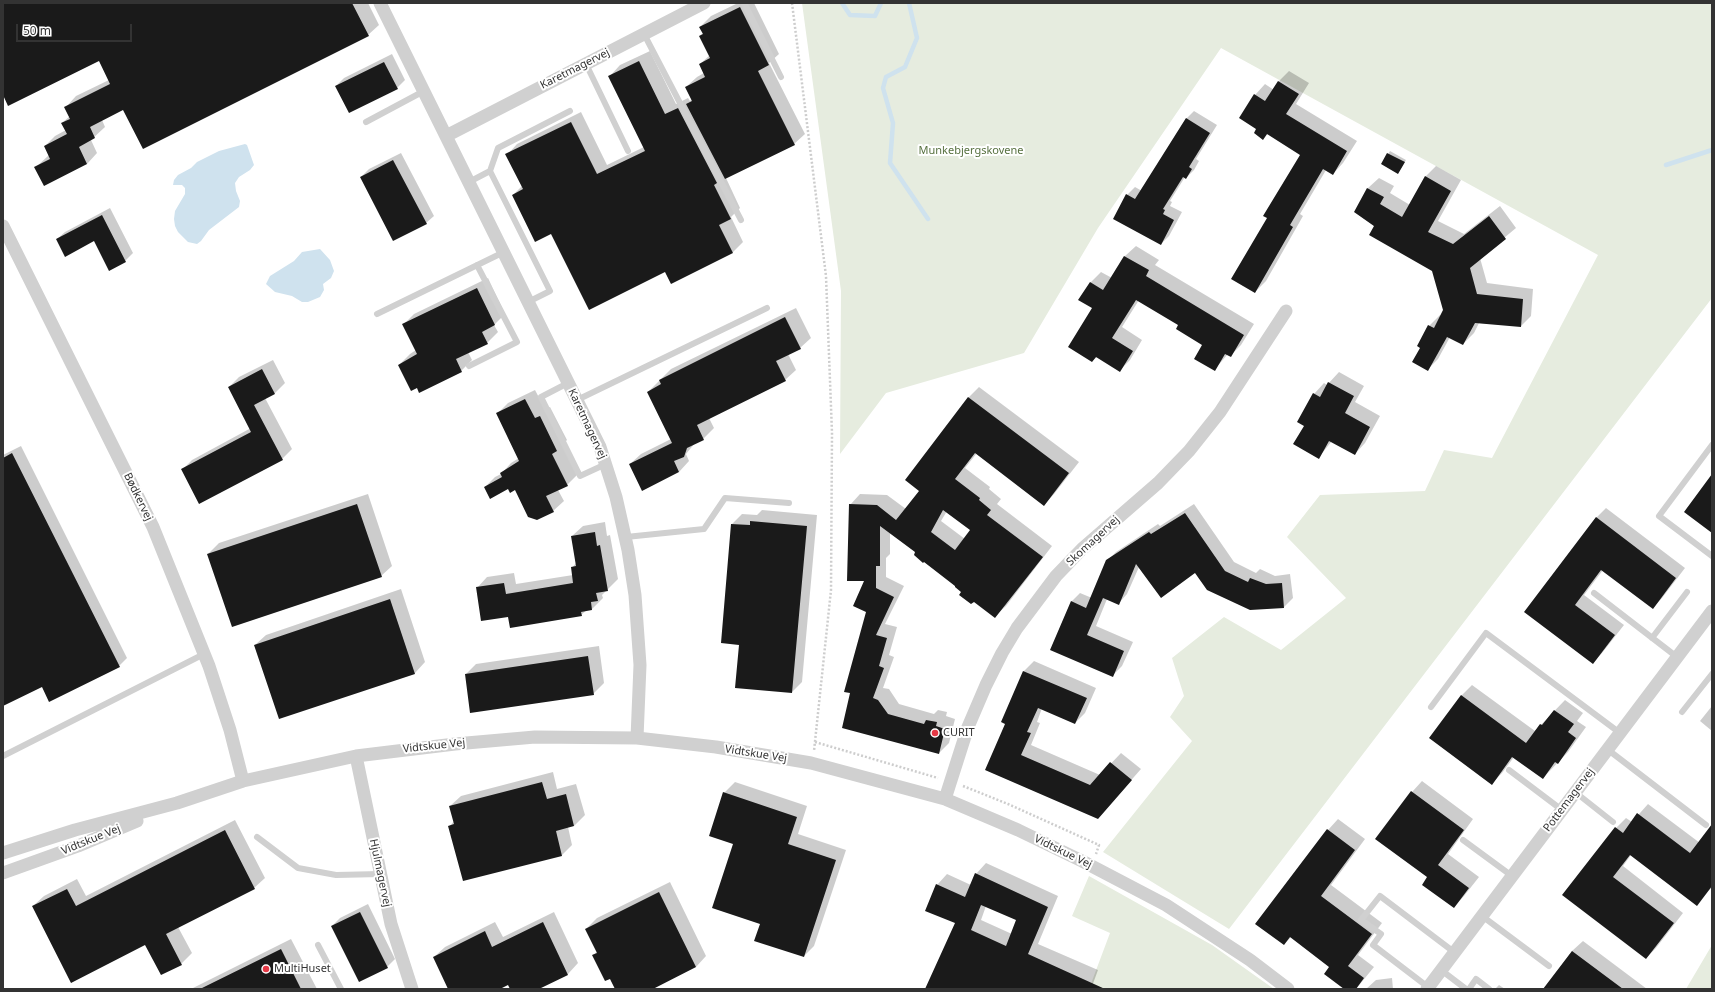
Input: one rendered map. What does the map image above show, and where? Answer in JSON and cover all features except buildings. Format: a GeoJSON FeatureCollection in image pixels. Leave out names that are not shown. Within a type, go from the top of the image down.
{"type":"FeatureCollection","features":[{"type":"Feature","properties":{"kind":"street","name":"Karetmagervej"},"geometry":{"type":"LineString","coordinates":[[380,3],[600,446],[616,497],[626,537],[635,595],[640,665],[638,738]]}},
{"type":"Feature","properties":{"kind":"street","name":"Karetmagervej"},"geometry":{"type":"LineString","coordinates":[[446,136],[644,34],[687,9],[704,3]]}},
{"type":"Feature","properties":{"kind":"street","name":"Bødkervej"},"geometry":{"type":"LineString","coordinates":[[3,226],[153,527],[204,654],[230,730],[243,781]]}},
{"type":"Feature","properties":{"kind":"street","name":"Skomagervej"},"geometry":{"type":"LineString","coordinates":[[945,799],[968,726],[1002,653],[1017,628],[1056,576],[1082,549],[1158,483],[1189,451],[1220,412],[1286,311]]}},
{"type":"Feature","properties":{"kind":"street","name":"Pottemagervej"},"geometry":{"type":"LineString","coordinates":[[1428,988],[1607,749],[1677,657],[1710,617]]}},
{"type":"Feature","properties":{"kind":"street","name":"Vidtskue Vej"},"geometry":{"type":"LineString","coordinates":[[3,853],[75,830],[177,803],[243,781],[356,756],[462,743],[535,737],[638,738],[716,747],[811,763],[945,799],[1054,847],[1166,905],[1250,960],[1288,989]]}},
{"type":"Feature","properties":{"kind":"street","name":"Hjulmagervej"},"geometry":{"type":"LineString","coordinates":[[356,756],[391,924],[412,989]]}},
{"type":"Feature","properties":{"kind":"street","name":"Vidtskue Vej"},"geometry":{"type":"LineString","coordinates":[[3,873],[78,846],[177,803]]}},
{"type":"Feature","properties":{"kind":"lane"},"geometry":{"type":"LineString","coordinates":[[744,3],[781,77]]}},
{"type":"Feature","properties":{"kind":"lane"},"geometry":{"type":"LineString","coordinates":[[644,34],[741,220]]}},
{"type":"Feature","properties":{"kind":"lane"},"geometry":{"type":"LineString","coordinates":[[586,64],[628,150]]}},
{"type":"Feature","properties":{"kind":"lane"},"geometry":{"type":"LineString","coordinates":[[366,122],[424,91]]}},
{"type":"Feature","properties":{"kind":"lane"},"geometry":{"type":"LineString","coordinates":[[469,182],[490,171],[498,148],[570,111]]}},
{"type":"Feature","properties":{"kind":"lane"},"geometry":{"type":"LineString","coordinates":[[490,171],[550,291],[528,302]]}},
{"type":"Feature","properties":{"kind":"lane"},"geometry":{"type":"LineString","coordinates":[[377,314],[504,252]]}},
{"type":"Feature","properties":{"kind":"lane"},"geometry":{"type":"LineString","coordinates":[[469,366],[516,342],[477,265]]}},
{"type":"Feature","properties":{"kind":"lane"},"geometry":{"type":"LineString","coordinates":[[577,400],[767,308]]}},
{"type":"Feature","properties":{"kind":"lane"},"geometry":{"type":"LineString","coordinates":[[568,383],[541,396],[580,476],[606,464]]}},
{"type":"Feature","properties":{"kind":"lane"},"geometry":{"type":"LineString","coordinates":[[1712,445],[1659,516],[1712,556]]}},
{"type":"Feature","properties":{"kind":"lane"},"geometry":{"type":"LineString","coordinates":[[626,537],[704,529],[725,498],[789,503]]}},
{"type":"Feature","properties":{"kind":"lane"},"geometry":{"type":"LineString","coordinates":[[1652,638],[1687,592]]}},
{"type":"Feature","properties":{"kind":"lane"},"geometry":{"type":"LineString","coordinates":[[1594,593],[1677,657]]}},
{"type":"Feature","properties":{"kind":"lane"},"geometry":{"type":"LineString","coordinates":[[1431,707],[1486,633],[1620,733]]}},
{"type":"Feature","properties":{"kind":"lane"},"geometry":{"type":"LineString","coordinates":[[3,756],[204,654]]}},
{"type":"Feature","properties":{"kind":"lane"},"geometry":{"type":"LineString","coordinates":[[1682,712],[1712,674]]}},
{"type":"Feature","properties":{"kind":"lane"},"geometry":{"type":"LineString","coordinates":[[1607,749],[1706,825]]}},
{"type":"Feature","properties":{"kind":"lane"},"geometry":{"type":"LineString","coordinates":[[1508,770],[1562,810]]}},
{"type":"Feature","properties":{"kind":"lane"},"geometry":{"type":"LineString","coordinates":[[1575,792],[1614,822]]}},
{"type":"Feature","properties":{"kind":"lane"},"geometry":{"type":"LineString","coordinates":[[257,837],[298,868],[336,875],[381,874]]}},
{"type":"Feature","properties":{"kind":"lane"},"geometry":{"type":"LineString","coordinates":[[1464,840],[1512,876]]}},
{"type":"Feature","properties":{"kind":"lane"},"geometry":{"type":"LineString","coordinates":[[1428,988],[1373,945],[1381,934],[1362,920],[1380,896],[1454,952]]}},
{"type":"Feature","properties":{"kind":"lane"},"geometry":{"type":"LineString","coordinates":[[1482,916],[1548,966]]}},
{"type":"Feature","properties":{"kind":"lane"},"geometry":{"type":"LineString","coordinates":[[318,945],[341,989]]}},
{"type":"Feature","properties":{"kind":"lane"},"geometry":{"type":"LineString","coordinates":[[1441,970],[1467,989],[1476,979],[1489,989]]}},
{"type":"Feature","properties":{"kind":"path"},"geometry":{"type":"LineString","coordinates":[[792,3],[826,276],[832,433],[831,590],[815,742],[811,763]]}},
{"type":"Feature","properties":{"kind":"green space","name":"Munkebjergskovene"},"geometry":{"type":"Polygon","coordinates":[[[802,3],[1712,3],[1712,298],[1229,929],[1103,852],[1192,741],[1170,717],[1184,696],[1172,658],[1224,617],[1281,650],[1346,598],[1287,537],[1320,495],[1425,491],[1444,450],[1492,458],[1598,255],[1221,48],[1098,228],[1024,353],[886,393],[840,454],[841,291],[802,3]]]}},
{"type":"Feature","properties":{"kind":"green space"},"geometry":{"type":"Polygon","coordinates":[[[1089,876],[1212,945],[1274,989],[1089,989],[1110,933],[1072,916],[1089,876]]]}},
{"type":"Feature","properties":{"kind":"green space"},"geometry":{"type":"Polygon","coordinates":[[[1712,945],[1712,989],[1686,989],[1712,945]]]}},
{"type":"Feature","properties":{"kind":"water"},"geometry":{"type":"Polygon","coordinates":[[[245,144],[247,145],[254,165],[250,170],[239,177],[235,183],[240,201],[239,207],[209,230],[197,244],[188,242],[178,232],[175,226],[175,211],[185,194],[185,188],[182,185],[173,185],[174,180],[178,175],[191,168],[197,162],[219,151],[245,144]]]}},
{"type":"Feature","properties":{"kind":"water"},"geometry":{"type":"Polygon","coordinates":[[[320,249],[330,260],[334,271],[331,278],[323,284],[324,290],[320,297],[308,302],[302,302],[292,296],[275,292],[266,284],[270,276],[294,261],[302,252],[320,249]]]}},
{"type":"Feature","properties":{"kind":"waterway"},"geometry":{"type":"LineString","coordinates":[[842,3],[850,15],[875,16],[881,3]]}},
{"type":"Feature","properties":{"kind":"waterway"},"geometry":{"type":"LineString","coordinates":[[909,3],[917,38],[905,67],[886,77],[883,88],[893,123],[890,163],[928,219]]}},
{"type":"Feature","properties":{"kind":"waterway"},"geometry":{"type":"LineString","coordinates":[[1666,165],[1712,150]]}},
{"type":"Feature","properties":{"kind":"place","name":"CURIT"},"geometry":{"type":"Point","coordinates":[935,733]}},
{"type":"Feature","properties":{"kind":"place","name":"MultiHuset"},"geometry":{"type":"Point","coordinates":[266,969]}}]}
